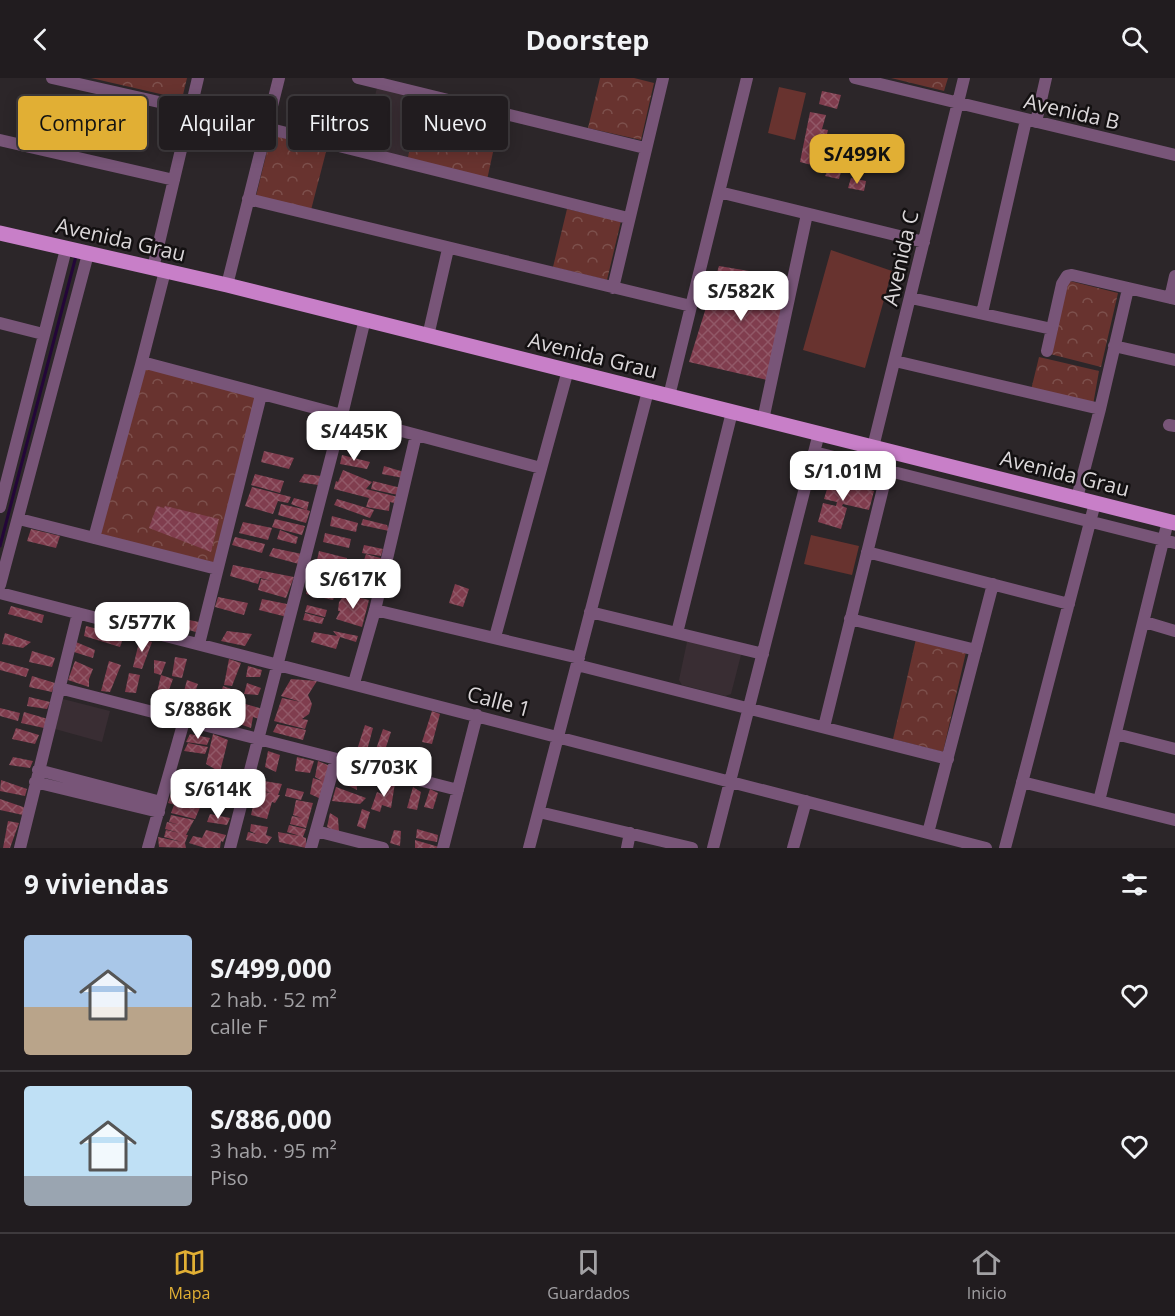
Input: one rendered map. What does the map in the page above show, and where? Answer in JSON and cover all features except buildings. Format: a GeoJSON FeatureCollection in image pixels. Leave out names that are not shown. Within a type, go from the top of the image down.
{"type":"FeatureCollection","features":[{"type":"Feature","properties":{"kind":"main road","name":"Avenida Grau"},"geometry":{"type":"LineString","coordinates":[[0,233],[227,285],[1171,522]]}},
{"type":"Feature","properties":{"kind":"street"},"geometry":{"type":"LineString","coordinates":[[52,78],[159,102]]}},
{"type":"Feature","properties":{"kind":"street"},"geometry":{"type":"LineString","coordinates":[[193,96],[198,78]]}},
{"type":"Feature","properties":{"kind":"street"},"geometry":{"type":"LineString","coordinates":[[274,96],[279,78]]}},
{"type":"Feature","properties":{"kind":"street"},"geometry":{"type":"LineString","coordinates":[[358,78],[645,148]]}},
{"type":"Feature","properties":{"kind":"street"},"geometry":{"type":"LineString","coordinates":[[612,288],[663,78]]}},
{"type":"Feature","properties":{"kind":"street"},"geometry":{"type":"LineString","coordinates":[[669,396],[747,78]]}},
{"type":"Feature","properties":{"kind":"street","name":"Avenida B"},"geometry":{"type":"LineString","coordinates":[[855,78],[1175,155]]}},
{"type":"Feature","properties":{"kind":"street","name":"Avenida C"},"geometry":{"type":"LineString","coordinates":[[873,447],[964,78]]}},
{"type":"Feature","properties":{"kind":"street"},"geometry":{"type":"LineString","coordinates":[[982,313],[1031,121],[1046,78]]}},
{"type":"Feature","properties":{"kind":"street"},"geometry":{"type":"LineString","coordinates":[[276,131],[628,218]]}},
{"type":"Feature","properties":{"kind":"street"},"geometry":{"type":"LineString","coordinates":[[0,140],[174,180]]}},
{"type":"Feature","properties":{"kind":"street"},"geometry":{"type":"LineString","coordinates":[[94,538],[142,362],[181,150]]}},
{"type":"Feature","properties":{"kind":"street"},"geometry":{"type":"LineString","coordinates":[[227,285],[261,150]]}},
{"type":"Feature","properties":{"kind":"street"},"geometry":{"type":"LineString","coordinates":[[719,192],[924,242]]}},
{"type":"Feature","properties":{"kind":"street"},"geometry":{"type":"LineString","coordinates":[[248,199],[691,306]]}},
{"type":"Feature","properties":{"kind":"street"},"geometry":{"type":"LineString","coordinates":[[763,420],[807,214]]}},
{"type":"Feature","properties":{"kind":"street"},"geometry":{"type":"LineString","coordinates":[[0,507],[66,249]]}},
{"type":"Feature","properties":{"kind":"street"},"geometry":{"type":"LineString","coordinates":[[428,336],[448,249]]}},
{"type":"Feature","properties":{"kind":"street"},"geometry":{"type":"LineString","coordinates":[[0,585],[88,254]]}},
{"type":"Feature","properties":{"kind":"street"},"geometry":{"type":"LineString","coordinates":[[1047,351],[1062,284],[1066,276],[1072,274],[1172,298],[1175,276]]}},
{"type":"Feature","properties":{"kind":"street"},"geometry":{"type":"LineString","coordinates":[[1077,498],[1128,289]]}},
{"type":"Feature","properties":{"kind":"street"},"geometry":{"type":"LineString","coordinates":[[911,298],[1052,329]]}},
{"type":"Feature","properties":{"kind":"street"},"geometry":{"type":"LineString","coordinates":[[230,848],[342,415],[364,319]]}},
{"type":"Feature","properties":{"kind":"street"},"geometry":{"type":"LineString","coordinates":[[0,323],[43,334]]}},
{"type":"Feature","properties":{"kind":"street"},"geometry":{"type":"LineString","coordinates":[[1114,346],[1175,360]]}},
{"type":"Feature","properties":{"kind":"street"},"geometry":{"type":"LineString","coordinates":[[896,361],[1100,409]]}},
{"type":"Feature","properties":{"kind":"street"},"geometry":{"type":"LineString","coordinates":[[142,362],[541,468]]}},
{"type":"Feature","properties":{"kind":"street"},"geometry":{"type":"LineString","coordinates":[[495,637],[568,370]]}},
{"type":"Feature","properties":{"kind":"street"},"geometry":{"type":"LineString","coordinates":[[529,848],[648,390]]}},
{"type":"Feature","properties":{"kind":"street"},"geometry":{"type":"LineString","coordinates":[[199,644],[261,395]]}},
{"type":"Feature","properties":{"kind":"street"},"geometry":{"type":"LineString","coordinates":[[677,633],[732,412]]}},
{"type":"Feature","properties":{"kind":"street"},"geometry":{"type":"LineString","coordinates":[[713,848],[819,433]]}},
{"type":"Feature","properties":{"kind":"street"},"geometry":{"type":"LineString","coordinates":[[354,683],[375,610],[416,435]]}},
{"type":"Feature","properties":{"kind":"street","name":"Avenida Grau"},"geometry":{"type":"LineString","coordinates":[[814,452],[1169,542]]}},
{"type":"Feature","properties":{"kind":"street"},"geometry":{"type":"LineString","coordinates":[[824,728],[892,452]]}},
{"type":"Feature","properties":{"kind":"street"},"geometry":{"type":"LineString","coordinates":[[1005,848],[1095,503]]}},
{"type":"Feature","properties":{"kind":"street"},"geometry":{"type":"LineString","coordinates":[[19,519],[217,569]]}},
{"type":"Feature","properties":{"kind":"street"},"geometry":{"type":"LineString","coordinates":[[1099,801],[1145,622],[1169,542],[1171,522]]}},
{"type":"Feature","properties":{"kind":"street"},"geometry":{"type":"LineString","coordinates":[[867,552],[1069,604]]}},
{"type":"Feature","properties":{"kind":"street"},"geometry":{"type":"LineString","coordinates":[[928,833],[993,584]]}},
{"type":"Feature","properties":{"kind":"street","name":"Calle 1"},"geometry":{"type":"LineString","coordinates":[[0,593],[986,848]]}},
{"type":"Feature","properties":{"kind":"street"},"geometry":{"type":"LineString","coordinates":[[375,610],[495,637],[748,709],[948,759]]}},
{"type":"Feature","properties":{"kind":"street"},"geometry":{"type":"LineString","coordinates":[[590,612],[763,654]]}},
{"type":"Feature","properties":{"kind":"street"},"geometry":{"type":"LineString","coordinates":[[20,848],[78,613]]}},
{"type":"Feature","properties":{"kind":"street"},"geometry":{"type":"LineString","coordinates":[[850,619],[976,650]]}},
{"type":"Feature","properties":{"kind":"street"},"geometry":{"type":"LineString","coordinates":[[1145,622],[1175,631]]}},
{"type":"Feature","properties":{"kind":"street"},"geometry":{"type":"LineString","coordinates":[[59,688],[458,790]]}},
{"type":"Feature","properties":{"kind":"street"},"geometry":{"type":"LineString","coordinates":[[443,848],[477,715]]}},
{"type":"Feature","properties":{"kind":"street"},"geometry":{"type":"LineString","coordinates":[[148,848],[184,721]]}},
{"type":"Feature","properties":{"kind":"street"},"geometry":{"type":"LineString","coordinates":[[1116,734],[1175,749]]}},
{"type":"Feature","properties":{"kind":"street"},"geometry":{"type":"LineString","coordinates":[[311,848],[336,759]]}},
{"type":"Feature","properties":{"kind":"street"},"geometry":{"type":"LineString","coordinates":[[37,776],[160,807]]}},
{"type":"Feature","properties":{"kind":"street"},"geometry":{"type":"LineString","coordinates":[[1022,782],[1175,820]]}},
{"type":"Feature","properties":{"kind":"street"},"geometry":{"type":"LineString","coordinates":[[793,848],[806,801]]}},
{"type":"Feature","properties":{"kind":"street"},"geometry":{"type":"LineString","coordinates":[[538,812],[692,848]]}},
{"type":"Feature","properties":{"kind":"street"},"geometry":{"type":"LineString","coordinates":[[316,831],[383,848]]}},
{"type":"Feature","properties":{"kind":"street"},"geometry":{"type":"LineString","coordinates":[[627,848],[630,834]]}},
{"type":"Feature","properties":{"kind":"shaded area"},"geometry":{"type":"Polygon","coordinates":[[[378,83],[423,94],[423,96],[402,96],[402,150],[410,150],[407,161],[367,150],[390,150],[390,96],[375,96],[378,83]]]}},
{"type":"Feature","properties":{"kind":"shaded area"},"geometry":{"type":"Polygon","coordinates":[[[692,638],[742,651],[731,694],[725,696],[682,685],[679,680],[687,642],[692,638]]]}},
{"type":"Feature","properties":{"kind":"shaded area"},"geometry":{"type":"Polygon","coordinates":[[[63,699],[110,711],[102,742],[55,729],[63,699]]]}},
{"type":"Feature","properties":{"kind":"green space"},"geometry":{"type":"Polygon","coordinates":[[[91,78],[187,78],[183,96],[169,96],[91,78]]]}},
{"type":"Feature","properties":{"kind":"green space"},"geometry":{"type":"Polygon","coordinates":[[[600,78],[634,78],[654,83],[641,140],[588,128],[600,78]]]}},
{"type":"Feature","properties":{"kind":"green space"},"geometry":{"type":"Polygon","coordinates":[[[891,78],[948,78],[944,91],[891,78]]]}},
{"type":"Feature","properties":{"kind":"green space"},"geometry":{"type":"Polygon","coordinates":[[[779,87],[806,93],[795,140],[768,133],[779,87]]]}},
{"type":"Feature","properties":{"kind":"green space"},"geometry":{"type":"Polygon","coordinates":[[[276,136],[288,139],[288,150],[326,150],[311,210],[256,196],[267,150],[276,150],[276,136]]]}},
{"type":"Feature","properties":{"kind":"green space"},"geometry":{"type":"Polygon","coordinates":[[[410,150],[493,150],[487,180],[407,161],[410,150]]]}},
{"type":"Feature","properties":{"kind":"green space"},"geometry":{"type":"Polygon","coordinates":[[[567,209],[621,221],[607,280],[553,267],[567,209]]]}},
{"type":"Feature","properties":{"kind":"green space"},"geometry":{"type":"Polygon","coordinates":[[[831,250],[892,271],[865,368],[803,350],[831,250]]]}},
{"type":"Feature","properties":{"kind":"green space"},"geometry":{"type":"Polygon","coordinates":[[[1066,280],[1118,293],[1101,367],[1050,354],[1066,280]]]}},
{"type":"Feature","properties":{"kind":"green space"},"geometry":{"type":"Polygon","coordinates":[[[1039,357],[1099,371],[1093,405],[1031,390],[1039,357]]]}},
{"type":"Feature","properties":{"kind":"green space"},"geometry":{"type":"Polygon","coordinates":[[[141,365],[260,399],[215,563],[99,534],[141,365]]]}},
{"type":"Feature","properties":{"kind":"green space"},"geometry":{"type":"Polygon","coordinates":[[[811,535],[859,546],[852,575],[804,564],[811,535]]]}},
{"type":"Feature","properties":{"kind":"green space"},"geometry":{"type":"Polygon","coordinates":[[[916,639],[966,652],[943,752],[893,739],[916,639]]]}},
{"type":"Feature","properties":{"kind":"waterway"},"geometry":{"type":"LineString","coordinates":[[0,546],[76,256]]}}]}
